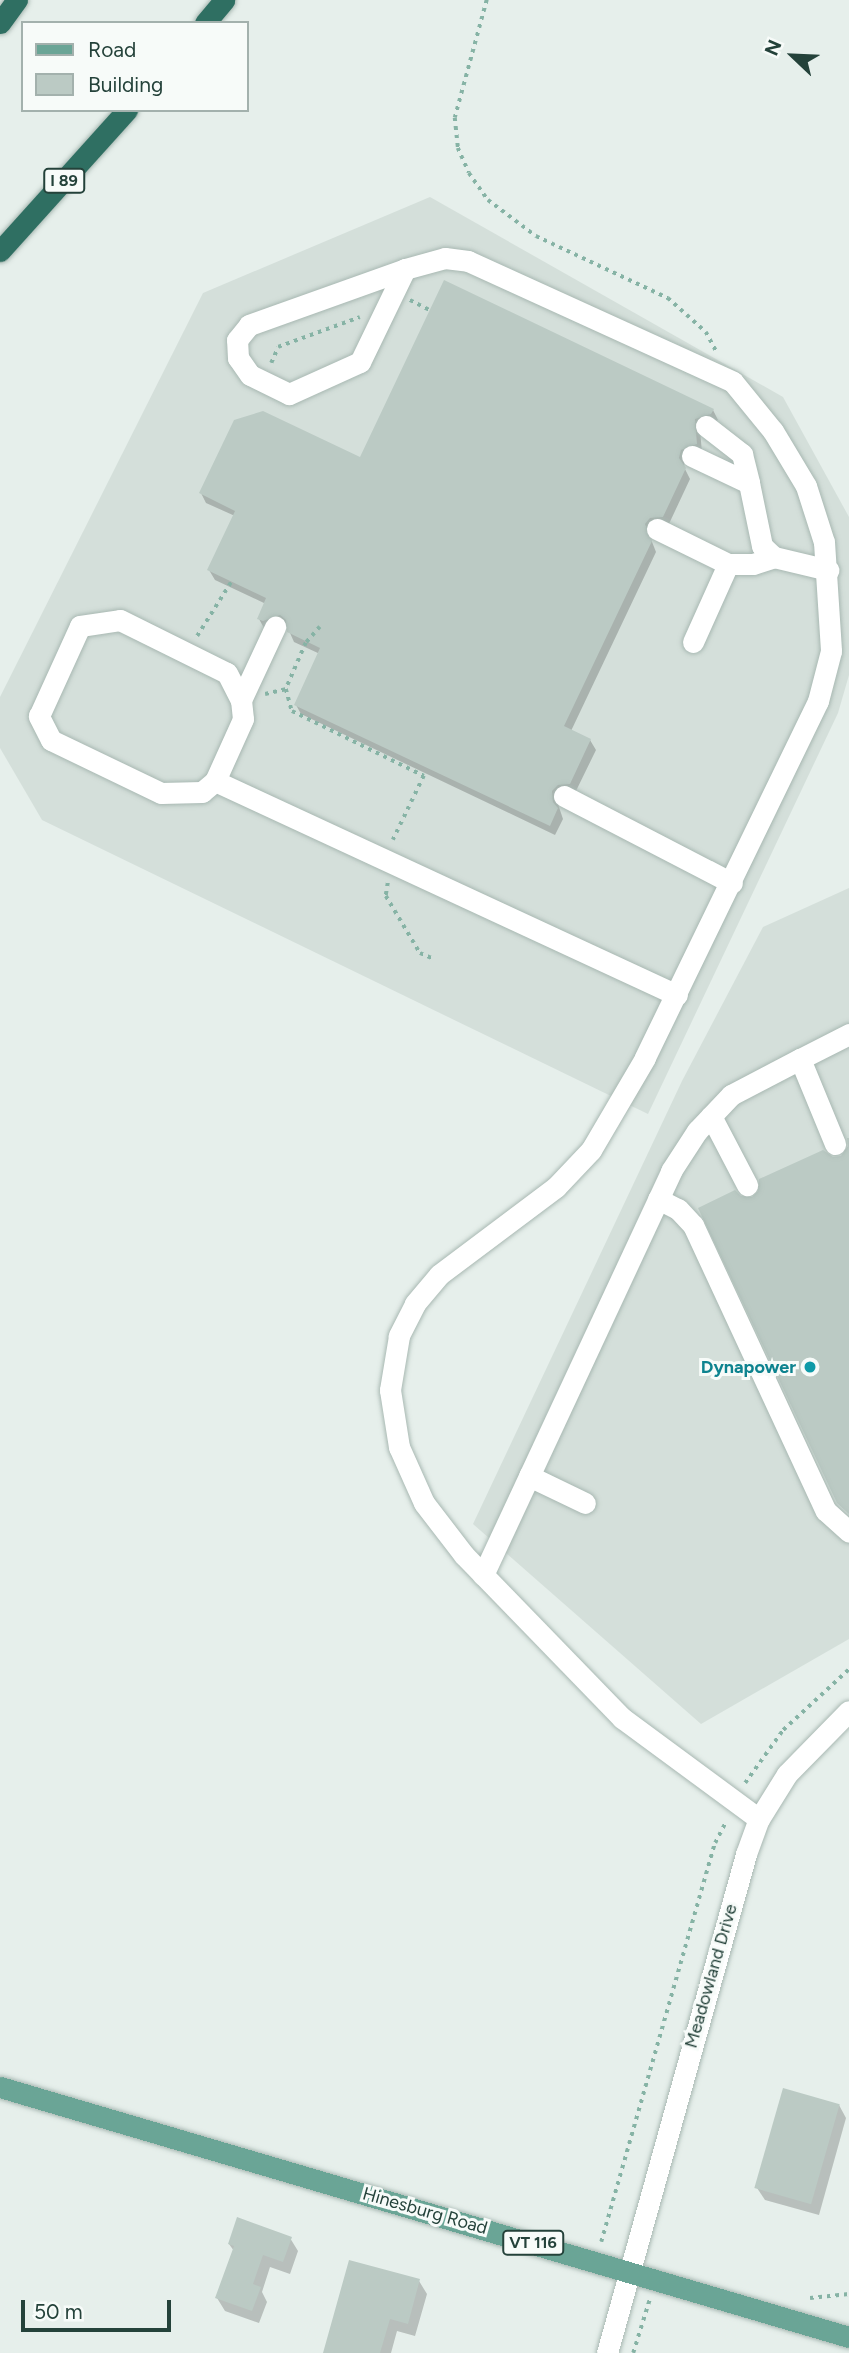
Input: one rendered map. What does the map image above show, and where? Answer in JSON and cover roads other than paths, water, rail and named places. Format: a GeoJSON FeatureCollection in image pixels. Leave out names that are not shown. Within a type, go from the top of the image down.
{"type":"FeatureCollection","features":[{"type":"Feature","properties":{"kind":"highway"},"geometry":{"type":"LineString","coordinates":[[0,23],[17,0]]}},
{"type":"Feature","properties":{"kind":"highway"},"geometry":{"type":"LineString","coordinates":[[207,21],[224,0]]}},
{"type":"Feature","properties":{"kind":"highway","name":"I 89"},"geometry":{"type":"LineString","coordinates":[[0,251],[125,112]]}},
{"type":"Feature","properties":{"kind":"main road","name":"Hinesburg Road"},"geometry":{"type":"LineString","coordinates":[[0,2087],[849,2337]]}},
{"type":"Feature","properties":{"kind":"street"},"geometry":{"type":"LineString","coordinates":[[405,269],[360,362],[289,394],[250,375],[238,358],[237,340],[250,325],[405,269],[445,258],[467,261],[733,382],[773,431],[806,486],[828,570],[831,651],[818,701],[732,883],[620,1108],[591,1150],[556,1187],[439,1275],[415,1304],[399,1336],[390,1390],[399,1447],[424,1503],[483,1575],[622,1718],[759,1819]]}},
{"type":"Feature","properties":{"kind":"street"},"geometry":{"type":"LineString","coordinates":[[706,426],[742,454],[762,546],[775,557],[828,570]]}},
{"type":"Feature","properties":{"kind":"street"},"geometry":{"type":"LineString","coordinates":[[692,456],[749,483]]}},
{"type":"Feature","properties":{"kind":"street"},"geometry":{"type":"LineString","coordinates":[[657,529],[728,564],[753,564],[775,557]]}},
{"type":"Feature","properties":{"kind":"street"},"geometry":{"type":"LineString","coordinates":[[693,642],[728,564]]}},
{"type":"Feature","properties":{"kind":"street"},"geometry":{"type":"LineString","coordinates":[[120,620],[227,673],[241,700],[243,719],[215,781],[202,792],[161,793],[51,740],[39,716],[80,626],[120,620]]}},
{"type":"Feature","properties":{"kind":"street"},"geometry":{"type":"LineString","coordinates":[[241,700],[275,627]]}},
{"type":"Feature","properties":{"kind":"street"},"geometry":{"type":"LineString","coordinates":[[215,781],[677,995]]}},
{"type":"Feature","properties":{"kind":"street"},"geometry":{"type":"LineString","coordinates":[[564,796],[732,883]]}},
{"type":"Feature","properties":{"kind":"street"},"geometry":{"type":"LineString","coordinates":[[483,1575],[671,1171],[711,1116],[731,1095],[849,1034]]}},
{"type":"Feature","properties":{"kind":"street"},"geometry":{"type":"LineString","coordinates":[[800,1059],[835,1144]]}},
{"type":"Feature","properties":{"kind":"street"},"geometry":{"type":"LineString","coordinates":[[711,1116],[747,1185]]}},
{"type":"Feature","properties":{"kind":"street"},"geometry":{"type":"LineString","coordinates":[[658,1199],[678,1209],[693,1225],[826,1511],[849,1532]]}},
{"type":"Feature","properties":{"kind":"street"},"geometry":{"type":"LineString","coordinates":[[529,1476],[585,1503]]}},
{"type":"Feature","properties":{"kind":"street","name":"Meadowland Drive"},"geometry":{"type":"LineString","coordinates":[[607,2353],[746,1854],[759,1819],[787,1774],[849,1711]]}},
{"type":"Feature","properties":{"kind":"place","name":"Dynapower"},"geometry":{"type":"Point","coordinates":[810,1367]}}]}
